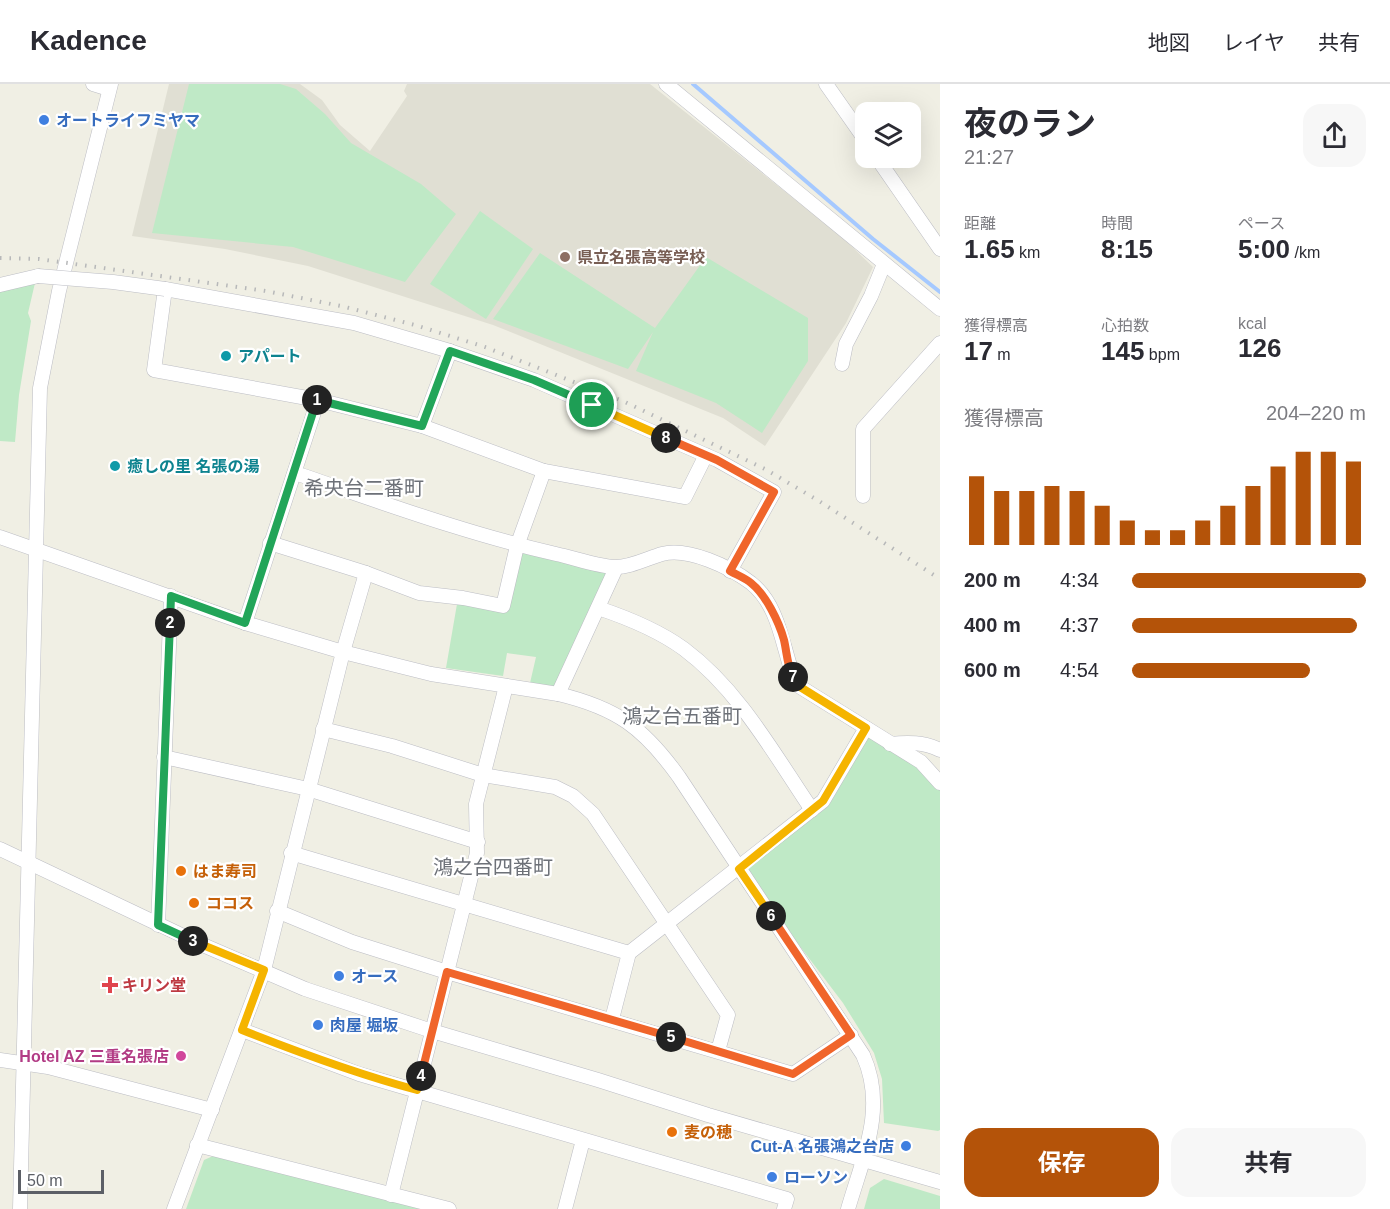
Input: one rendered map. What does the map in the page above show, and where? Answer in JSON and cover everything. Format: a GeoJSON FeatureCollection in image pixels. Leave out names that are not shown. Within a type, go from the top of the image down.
{"type":"FeatureCollection","features":[{"type":"Feature","properties":{"kind":"street"},"geometry":{"type":"LineString","coordinates":[[20,1209],[40,387],[58,291],[110,87],[93,84]]}},
{"type":"Feature","properties":{"kind":"street"},"geometry":{"type":"LineString","coordinates":[[666,84],[940,309]]}},
{"type":"Feature","properties":{"kind":"street"},"geometry":{"type":"LineString","coordinates":[[826,84],[855,125]]}},
{"type":"Feature","properties":{"kind":"street"},"geometry":{"type":"LineString","coordinates":[[884,168],[940,249]]}},
{"type":"Feature","properties":{"kind":"street"},"geometry":{"type":"LineString","coordinates":[[842,364],[846,344],[871,296],[884,264]]}},
{"type":"Feature","properties":{"kind":"street"},"geometry":{"type":"LineString","coordinates":[[0,285],[38,276],[165,289],[354,323],[450,351],[534,380],[706,455],[774,492],[730,571]]}},
{"type":"Feature","properties":{"kind":"street"},"geometry":{"type":"LineString","coordinates":[[165,289],[154,370],[318,399],[422,426],[544,471],[685,496],[706,455]]}},
{"type":"Feature","properties":{"kind":"street"},"geometry":{"type":"LineString","coordinates":[[863,496],[863,429],[940,343]]}},
{"type":"Feature","properties":{"kind":"street"},"geometry":{"type":"LineString","coordinates":[[422,426],[450,351]]}},
{"type":"Feature","properties":{"kind":"street"},"geometry":{"type":"LineString","coordinates":[[245,623],[318,399]]}},
{"type":"Feature","properties":{"kind":"street"},"geometry":{"type":"LineString","coordinates":[[270,543],[366,573],[418,593],[463,598],[503,606],[517,546],[544,471]]}},
{"type":"Feature","properties":{"kind":"street"},"geometry":{"type":"LineString","coordinates":[[295,473],[517,546],[616,568],[677,552],[704,558],[750,583],[759,592],[781,630],[788,666],[797,685],[921,762],[940,783]]}},
{"type":"Feature","properties":{"kind":"street"},"geometry":{"type":"LineString","coordinates":[[0,537],[245,623],[343,652],[414,670],[558,694],[607,709],[643,733],[666,758],[851,1035],[869,1068],[874,1092],[874,1116],[848,1209]]}},
{"type":"Feature","properties":{"kind":"street"},"geometry":{"type":"LineString","coordinates":[[558,694],[616,568]]}},
{"type":"Feature","properties":{"kind":"street"},"geometry":{"type":"LineString","coordinates":[[174,1209],[264,970],[291,853],[366,573]]}},
{"type":"Feature","properties":{"kind":"street"},"geometry":{"type":"LineString","coordinates":[[158,925],[171,596]]}},
{"type":"Feature","properties":{"kind":"street"},"geometry":{"type":"LineString","coordinates":[[598,608],[628,618],[663,636],[711,672],[742,708],[812,810]]}},
{"type":"Feature","properties":{"kind":"street"},"geometry":{"type":"LineString","coordinates":[[391,1195],[477,853],[476,804],[506,686]]}},
{"type":"Feature","properties":{"kind":"street"},"geometry":{"type":"LineString","coordinates":[[612,1019],[629,953],[823,801],[866,728]]}},
{"type":"Feature","properties":{"kind":"street"},"geometry":{"type":"LineString","coordinates":[[324,729],[392,746],[483,775],[546,784],[565,791],[581,801],[593,814],[728,1015],[718,1051]]}},
{"type":"Feature","properties":{"kind":"street"},"geometry":{"type":"LineString","coordinates":[[890,744],[916,743],[940,750]]}},
{"type":"Feature","properties":{"kind":"street"},"geometry":{"type":"LineString","coordinates":[[164,757],[308,789],[478,842]]}},
{"type":"Feature","properties":{"kind":"street"},"geometry":{"type":"LineString","coordinates":[[0,849],[158,925],[305,989],[432,1031],[598,1080],[708,1116],[940,1182]]}},
{"type":"Feature","properties":{"kind":"street"},"geometry":{"type":"LineString","coordinates":[[291,853],[629,953]]}},
{"type":"Feature","properties":{"kind":"street"},"geometry":{"type":"LineString","coordinates":[[277,911],[352,942],[793,1074],[851,1035]]}},
{"type":"Feature","properties":{"kind":"street"},"geometry":{"type":"LineString","coordinates":[[242,1030],[348,1070],[787,1199],[784,1209]]}},
{"type":"Feature","properties":{"kind":"street"},"geometry":{"type":"LineString","coordinates":[[0,1060],[48,1067],[212,1110]]}},
{"type":"Feature","properties":{"kind":"street"},"geometry":{"type":"LineString","coordinates":[[565,1209],[583,1140]]}},
{"type":"Feature","properties":{"kind":"street"},"geometry":{"type":"LineString","coordinates":[[197,1146],[449,1209]]}},
{"type":"Feature","properties":{"kind":"shaded area","name":"県立名張高等学校"},"geometry":{"type":"Polygon","coordinates":[[[169,84],[300,84],[322,100],[340,125],[370,151],[407,96],[404,91],[407,84],[650,84],[842,237],[873,267],[846,323],[765,446],[723,418],[493,325],[308,266],[225,249],[132,236],[169,84]]]}},
{"type":"Feature","properties":{"kind":"green space"},"geometry":{"type":"Polygon","coordinates":[[[189,84],[280,84],[296,89],[325,114],[351,143],[421,184],[456,214],[405,282],[293,247],[152,233],[189,84]]]}},
{"type":"Feature","properties":{"kind":"green space"},"geometry":{"type":"Polygon","coordinates":[[[480,211],[533,249],[486,319],[430,284],[480,211]]]}},
{"type":"Feature","properties":{"kind":"green space"},"geometry":{"type":"Polygon","coordinates":[[[540,253],[655,328],[706,257],[808,318],[808,361],[762,433],[716,403],[636,371],[653,332],[628,369],[493,319],[540,253]]]}},
{"type":"Feature","properties":{"kind":"green space"},"geometry":{"type":"Polygon","coordinates":[[[35,283],[28,313],[31,321],[19,395],[15,442],[0,441],[0,292],[35,283]]]}},
{"type":"Feature","properties":{"kind":"green space"},"geometry":{"type":"Polygon","coordinates":[[[520,549],[608,573],[557,688],[530,683],[536,657],[507,653],[503,676],[446,668],[457,604],[504,609],[520,549]]]}},
{"type":"Feature","properties":{"kind":"green space"},"geometry":{"type":"Polygon","coordinates":[[[870,731],[940,785],[940,1130],[938,1131],[884,1123],[882,1079],[874,1053],[843,1003],[783,924],[746,870],[826,802],[870,731]]]}},
{"type":"Feature","properties":{"kind":"green space"},"geometry":{"type":"Polygon","coordinates":[[[213,1156],[427,1209],[186,1209],[204,1160],[213,1156]]]}},
{"type":"Feature","properties":{"kind":"green space"},"geometry":{"type":"Polygon","coordinates":[[[884,1179],[940,1196],[940,1209],[864,1209],[870,1188],[884,1179]]]}},
{"type":"Feature","properties":{"kind":"waterway"},"geometry":{"type":"LineString","coordinates":[[693,84],[873,239],[940,292]]}},
{"type":"Feature","properties":{"kind":"railway"},"geometry":{"type":"LineString","coordinates":[[0,258],[39,259],[266,291],[341,306],[415,325],[485,347],[625,402],[765,469],[940,579]]}},
{"type":"Feature","properties":{"kind":"place","name":"オートライフミヤマ"},"geometry":{"type":"Point","coordinates":[44,120]}},
{"type":"Feature","properties":{"kind":"place","name":"県立名張高等学校"},"geometry":{"type":"Point","coordinates":[565,257]}},
{"type":"Feature","properties":{"kind":"place","name":"アパート"},"geometry":{"type":"Point","coordinates":[226,356]}},
{"type":"Feature","properties":{"kind":"place","name":"癒しの里 名張の湯"},"geometry":{"type":"Point","coordinates":[115,466]}},
{"type":"Feature","properties":{"kind":"place","name":"はま寿司"},"geometry":{"type":"Point","coordinates":[181,871]}},
{"type":"Feature","properties":{"kind":"place","name":"ココス"},"geometry":{"type":"Point","coordinates":[194,903]}},
{"type":"Feature","properties":{"kind":"place","name":"オース"},"geometry":{"type":"Point","coordinates":[339,976]}},
{"type":"Feature","properties":{"kind":"place","name":"キリン堂"},"geometry":{"type":"Point","coordinates":[110,985]}},
{"type":"Feature","properties":{"kind":"place","name":"肉屋 堀坂"},"geometry":{"type":"Point","coordinates":[318,1025]}},
{"type":"Feature","properties":{"kind":"place","name":"Hotel AZ 三重名張店"},"geometry":{"type":"Point","coordinates":[181,1056]}},
{"type":"Feature","properties":{"kind":"place","name":"麦の穂"},"geometry":{"type":"Point","coordinates":[672,1132]}},
{"type":"Feature","properties":{"kind":"place","name":"Cut-A 名張鴻之台店"},"geometry":{"type":"Point","coordinates":[906,1146]}},
{"type":"Feature","properties":{"kind":"place","name":"ローソン"},"geometry":{"type":"Point","coordinates":[772,1177]}},
{"type":"Feature","properties":{"kind":"district","name":"希央台二番町"},"geometry":{"type":"Point","coordinates":[364,488]}},
{"type":"Feature","properties":{"kind":"district","name":"鴻之台五番町"},"geometry":{"type":"Point","coordinates":[682,716]}},
{"type":"Feature","properties":{"kind":"district","name":"鴻之台四番町"},"geometry":{"type":"Point","coordinates":[493,867]}},
{"type":"Feature","properties":{"kind":"route"},"geometry":{"type":"LineString","coordinates":[[450,351],[534,380],[592,405],[717,460],[774,492],[730,571],[750,583],[759,592],[775,618],[781,630],[788,666],[797,685],[866,728],[823,801],[739,869],[851,1035],[793,1074],[447,972],[417,1090],[315,1059],[242,1030],[264,970],[158,925],[171,596],[245,623],[318,399],[422,426],[450,351]]}}]}
